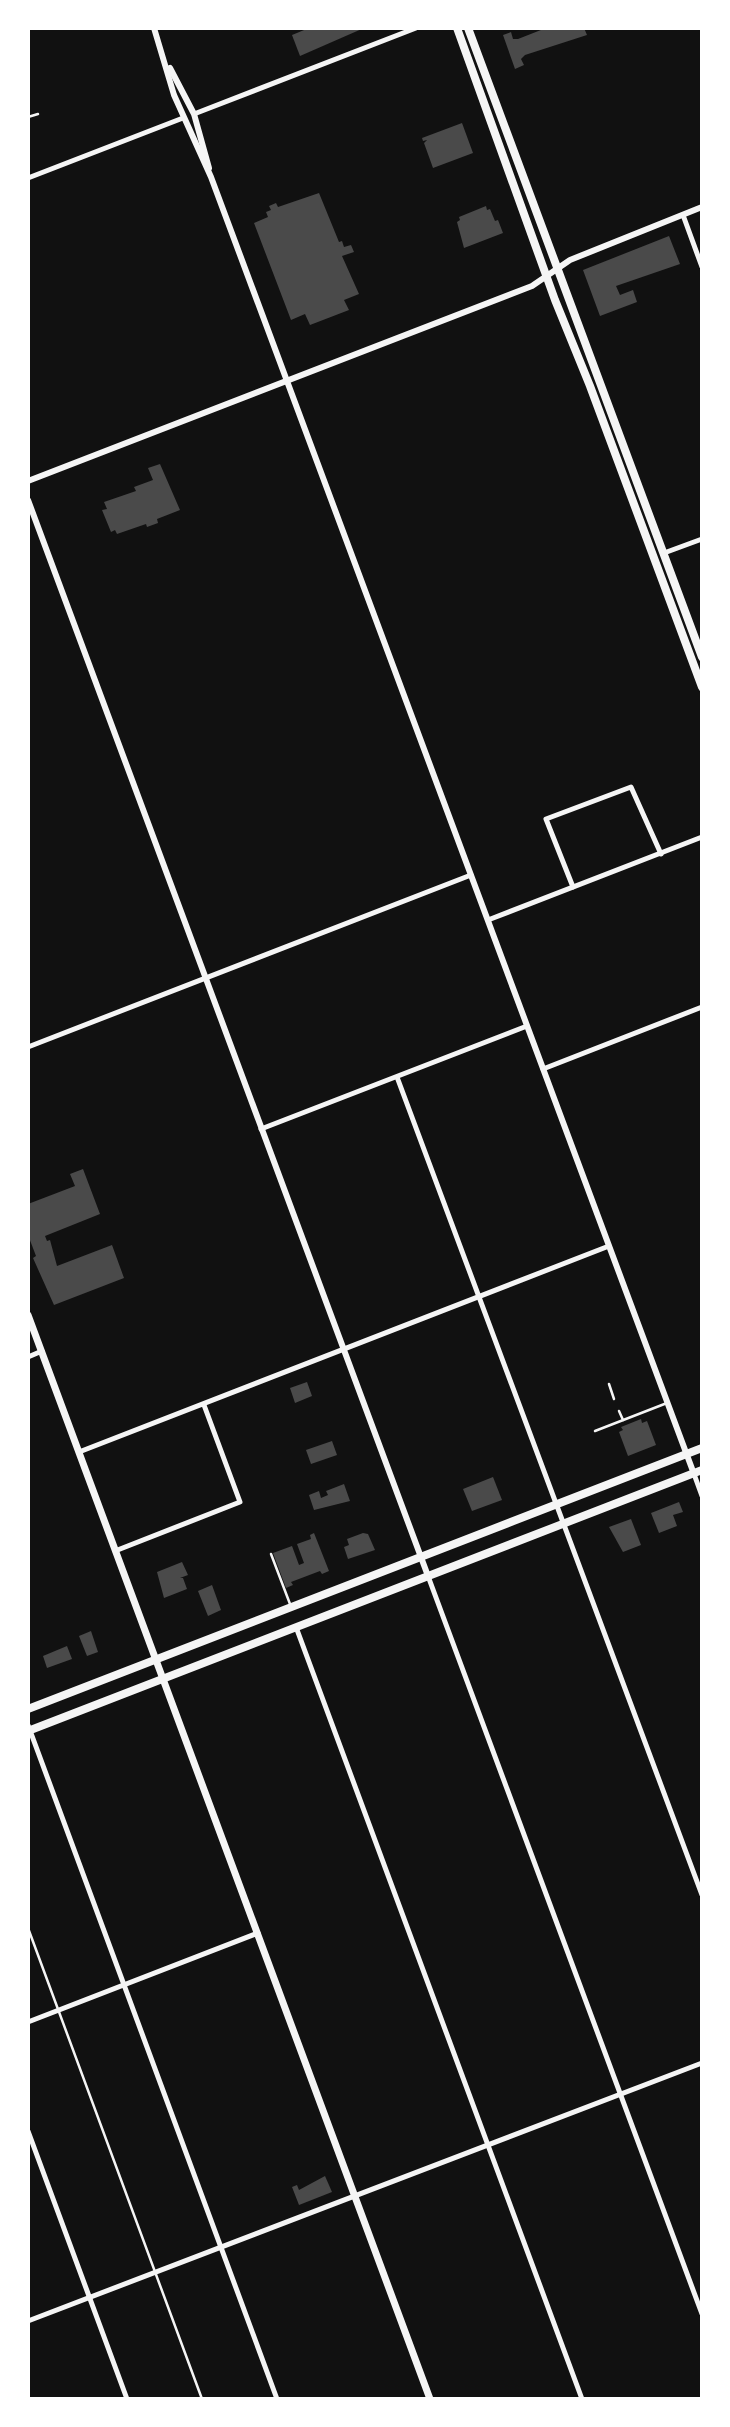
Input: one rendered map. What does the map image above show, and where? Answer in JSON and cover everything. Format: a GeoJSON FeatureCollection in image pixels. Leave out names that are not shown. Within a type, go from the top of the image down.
{"type":"FeatureCollection","features":[{"type":"Feature","properties":{"kind":"main road"},"geometry":{"type":"LineString","coordinates":[[457,28],[664,553],[702,657]]}},
{"type":"Feature","properties":{"kind":"main road"},"geometry":{"type":"LineString","coordinates":[[468,28],[702,687]]}},
{"type":"Feature","properties":{"kind":"main road"},"geometry":{"type":"LineString","coordinates":[[28,1315],[430,2399]]}},
{"type":"Feature","properties":{"kind":"main road"},"geometry":{"type":"LineString","coordinates":[[28,1709],[702,1448]]}},
{"type":"Feature","properties":{"kind":"main road"},"geometry":{"type":"LineString","coordinates":[[29,1729],[698,1472]]}},
{"type":"Feature","properties":{"kind":"street"},"geometry":{"type":"LineString","coordinates":[[154,28],[183,118],[211,177],[686,1454],[698,1472],[702,1496]]}},
{"type":"Feature","properties":{"kind":"street"},"geometry":{"type":"LineString","coordinates":[[194,114],[416,28]]}},
{"type":"Feature","properties":{"kind":"street"},"geometry":{"type":"LineString","coordinates":[[167,62],[184,90],[194,114],[211,177]]}},
{"type":"Feature","properties":{"kind":"street"},"geometry":{"type":"LineString","coordinates":[[28,178],[183,118]]}},
{"type":"Feature","properties":{"kind":"street"},"geometry":{"type":"LineString","coordinates":[[28,481],[532,286],[570,260],[702,207]]}},
{"type":"Feature","properties":{"kind":"street"},"geometry":{"type":"LineString","coordinates":[[683,215],[702,267]]}},
{"type":"Feature","properties":{"kind":"street"},"geometry":{"type":"LineString","coordinates":[[28,500],[702,2314]]}},
{"type":"Feature","properties":{"kind":"street"},"geometry":{"type":"LineString","coordinates":[[664,553],[702,539]]}},
{"type":"Feature","properties":{"kind":"street"},"geometry":{"type":"LineString","coordinates":[[573,887],[546,818],[603,796],[631,787],[661,854]]}},
{"type":"Feature","properties":{"kind":"street"},"geometry":{"type":"LineString","coordinates":[[488,920],[702,837]]}},
{"type":"Feature","properties":{"kind":"street"},"geometry":{"type":"LineString","coordinates":[[28,1047],[471,875]]}},
{"type":"Feature","properties":{"kind":"street"},"geometry":{"type":"LineString","coordinates":[[543,1069],[702,1007]]}},
{"type":"Feature","properties":{"kind":"street"},"geometry":{"type":"LineString","coordinates":[[261,1129],[527,1026]]}},
{"type":"Feature","properties":{"kind":"street"},"geometry":{"type":"LineString","coordinates":[[397,1077],[702,1895]]}},
{"type":"Feature","properties":{"kind":"street"},"geometry":{"type":"LineString","coordinates":[[79,1452],[609,1246]]}},
{"type":"Feature","properties":{"kind":"street"},"geometry":{"type":"LineString","coordinates":[[28,1357],[42,1352]]}},
{"type":"Feature","properties":{"kind":"street"},"geometry":{"type":"LineString","coordinates":[[115,1551],[240,1502],[204,1405]]}},
{"type":"Feature","properties":{"kind":"street"},"geometry":{"type":"LineString","coordinates":[[296,1627],[582,2399]]}},
{"type":"Feature","properties":{"kind":"street"},"geometry":{"type":"LineString","coordinates":[[29,1729],[277,2399]]}},
{"type":"Feature","properties":{"kind":"street"},"geometry":{"type":"LineString","coordinates":[[28,2022],[258,1933]]}},
{"type":"Feature","properties":{"kind":"street"},"geometry":{"type":"LineString","coordinates":[[28,2321],[702,2063]]}},
{"type":"Feature","properties":{"kind":"street"},"geometry":{"type":"LineString","coordinates":[[28,2132],[127,2399]]}},
{"type":"Feature","properties":{"kind":"lane"},"geometry":{"type":"LineString","coordinates":[[28,117],[37,114]]}},
{"type":"Feature","properties":{"kind":"lane"},"geometry":{"type":"LineString","coordinates":[[608,1384],[614,1399]]}},
{"type":"Feature","properties":{"kind":"lane"},"geometry":{"type":"LineString","coordinates":[[595,1431],[667,1403]]}},
{"type":"Feature","properties":{"kind":"lane"},"geometry":{"type":"LineString","coordinates":[[620,1411],[623,1420]]}},
{"type":"Feature","properties":{"kind":"lane"},"geometry":{"type":"LineString","coordinates":[[271,1554],[292,1607]]}},
{"type":"Feature","properties":{"kind":"lane"},"geometry":{"type":"LineString","coordinates":[[28,1928],[202,2399]]}},
{"type":"Feature","properties":{"kind":"building"},"geometry":{"type":"Polygon","coordinates":[[[309,28],[364,28],[300,56],[292,35],[309,28]]]}},
{"type":"Feature","properties":{"kind":"building"},"geometry":{"type":"Polygon","coordinates":[[[546,28],[584,28],[587,35],[525,55],[521,59],[524,65],[515,69],[503,35],[511,32],[513,39],[518,39],[546,28]]]}},
{"type":"Feature","properties":{"kind":"building"},"geometry":{"type":"Polygon","coordinates":[[[462,123],[473,153],[433,168],[424,143],[427,140],[423,141],[422,138],[462,123]]]}},
{"type":"Feature","properties":{"kind":"building"},"geometry":{"type":"Polygon","coordinates":[[[319,193],[339,242],[342,241],[344,247],[351,245],[354,252],[342,256],[359,294],[344,300],[349,310],[310,325],[305,314],[291,320],[254,223],[268,217],[266,212],[271,210],[269,206],[276,203],[278,207],[319,193]]]}},
{"type":"Feature","properties":{"kind":"building"},"geometry":{"type":"Polygon","coordinates":[[[486,206],[495,221],[498,220],[503,233],[464,248],[457,222],[459,217],[486,206]]]}},
{"type":"Feature","properties":{"kind":"building"},"geometry":{"type":"Polygon","coordinates":[[[669,236],[680,264],[616,286],[620,295],[633,290],[637,302],[600,316],[583,270],[669,236]]]}},
{"type":"Feature","properties":{"kind":"building"},"geometry":{"type":"Polygon","coordinates":[[[160,464],[180,510],[157,519],[158,523],[147,527],[146,524],[117,534],[115,530],[111,532],[102,510],[107,509],[104,502],[136,491],[134,487],[153,480],[148,468],[160,464]]]}},
{"type":"Feature","properties":{"kind":"building"},"geometry":{"type":"Polygon","coordinates":[[[83,1169],[100,1214],[45,1236],[47,1241],[50,1240],[57,1266],[112,1245],[124,1278],[54,1305],[33,1258],[36,1256],[28,1235],[28,1204],[75,1186],[70,1174],[83,1169]]]}},
{"type":"Feature","properties":{"kind":"building"},"geometry":{"type":"Polygon","coordinates":[[[307,1382],[312,1396],[295,1403],[290,1388],[307,1382]]]}},
{"type":"Feature","properties":{"kind":"building"},"geometry":{"type":"Polygon","coordinates":[[[641,1419],[642,1423],[647,1421],[656,1445],[628,1456],[619,1432],[623,1430],[621,1427],[641,1419]]]}},
{"type":"Feature","properties":{"kind":"building"},"geometry":{"type":"Polygon","coordinates":[[[332,1441],[337,1455],[311,1464],[306,1450],[332,1441]]]}},
{"type":"Feature","properties":{"kind":"building"},"geometry":{"type":"Polygon","coordinates":[[[493,1477],[502,1500],[472,1511],[463,1489],[493,1477]]]}},
{"type":"Feature","properties":{"kind":"building"},"geometry":{"type":"Polygon","coordinates":[[[344,1484],[350,1501],[314,1510],[309,1495],[319,1491],[321,1498],[328,1495],[326,1491],[344,1484]]]}},
{"type":"Feature","properties":{"kind":"building"},"geometry":{"type":"Polygon","coordinates":[[[679,1502],[683,1512],[673,1515],[677,1526],[659,1533],[651,1513],[679,1502]]]}},
{"type":"Feature","properties":{"kind":"building"},"geometry":{"type":"Polygon","coordinates":[[[631,1519],[641,1545],[623,1552],[609,1527],[631,1519]]]}},
{"type":"Feature","properties":{"kind":"building"},"geometry":{"type":"Polygon","coordinates":[[[314,1533],[329,1571],[322,1574],[320,1571],[291,1582],[293,1585],[286,1588],[273,1553],[292,1546],[299,1565],[304,1563],[297,1544],[311,1539],[310,1535],[314,1533]]]}},
{"type":"Feature","properties":{"kind":"building"},"geometry":{"type":"Polygon","coordinates":[[[363,1533],[368,1534],[375,1550],[348,1559],[344,1547],[349,1545],[347,1539],[363,1533]]]}},
{"type":"Feature","properties":{"kind":"building"},"geometry":{"type":"Polygon","coordinates":[[[182,1562],[188,1575],[180,1578],[183,1578],[187,1589],[164,1598],[157,1572],[182,1562]]]}},
{"type":"Feature","properties":{"kind":"building"},"geometry":{"type":"Polygon","coordinates":[[[212,1585],[221,1610],[208,1616],[198,1591],[212,1585]]]}},
{"type":"Feature","properties":{"kind":"building"},"geometry":{"type":"Polygon","coordinates":[[[91,1631],[98,1652],[87,1656],[79,1636],[91,1631]]]}},
{"type":"Feature","properties":{"kind":"building"},"geometry":{"type":"Polygon","coordinates":[[[67,1646],[72,1659],[47,1668],[43,1656],[67,1646]]]}},
{"type":"Feature","properties":{"kind":"building"},"geometry":{"type":"Polygon","coordinates":[[[325,2176],[332,2192],[299,2205],[292,2187],[297,2185],[299,2190],[325,2176]]]}}]}
